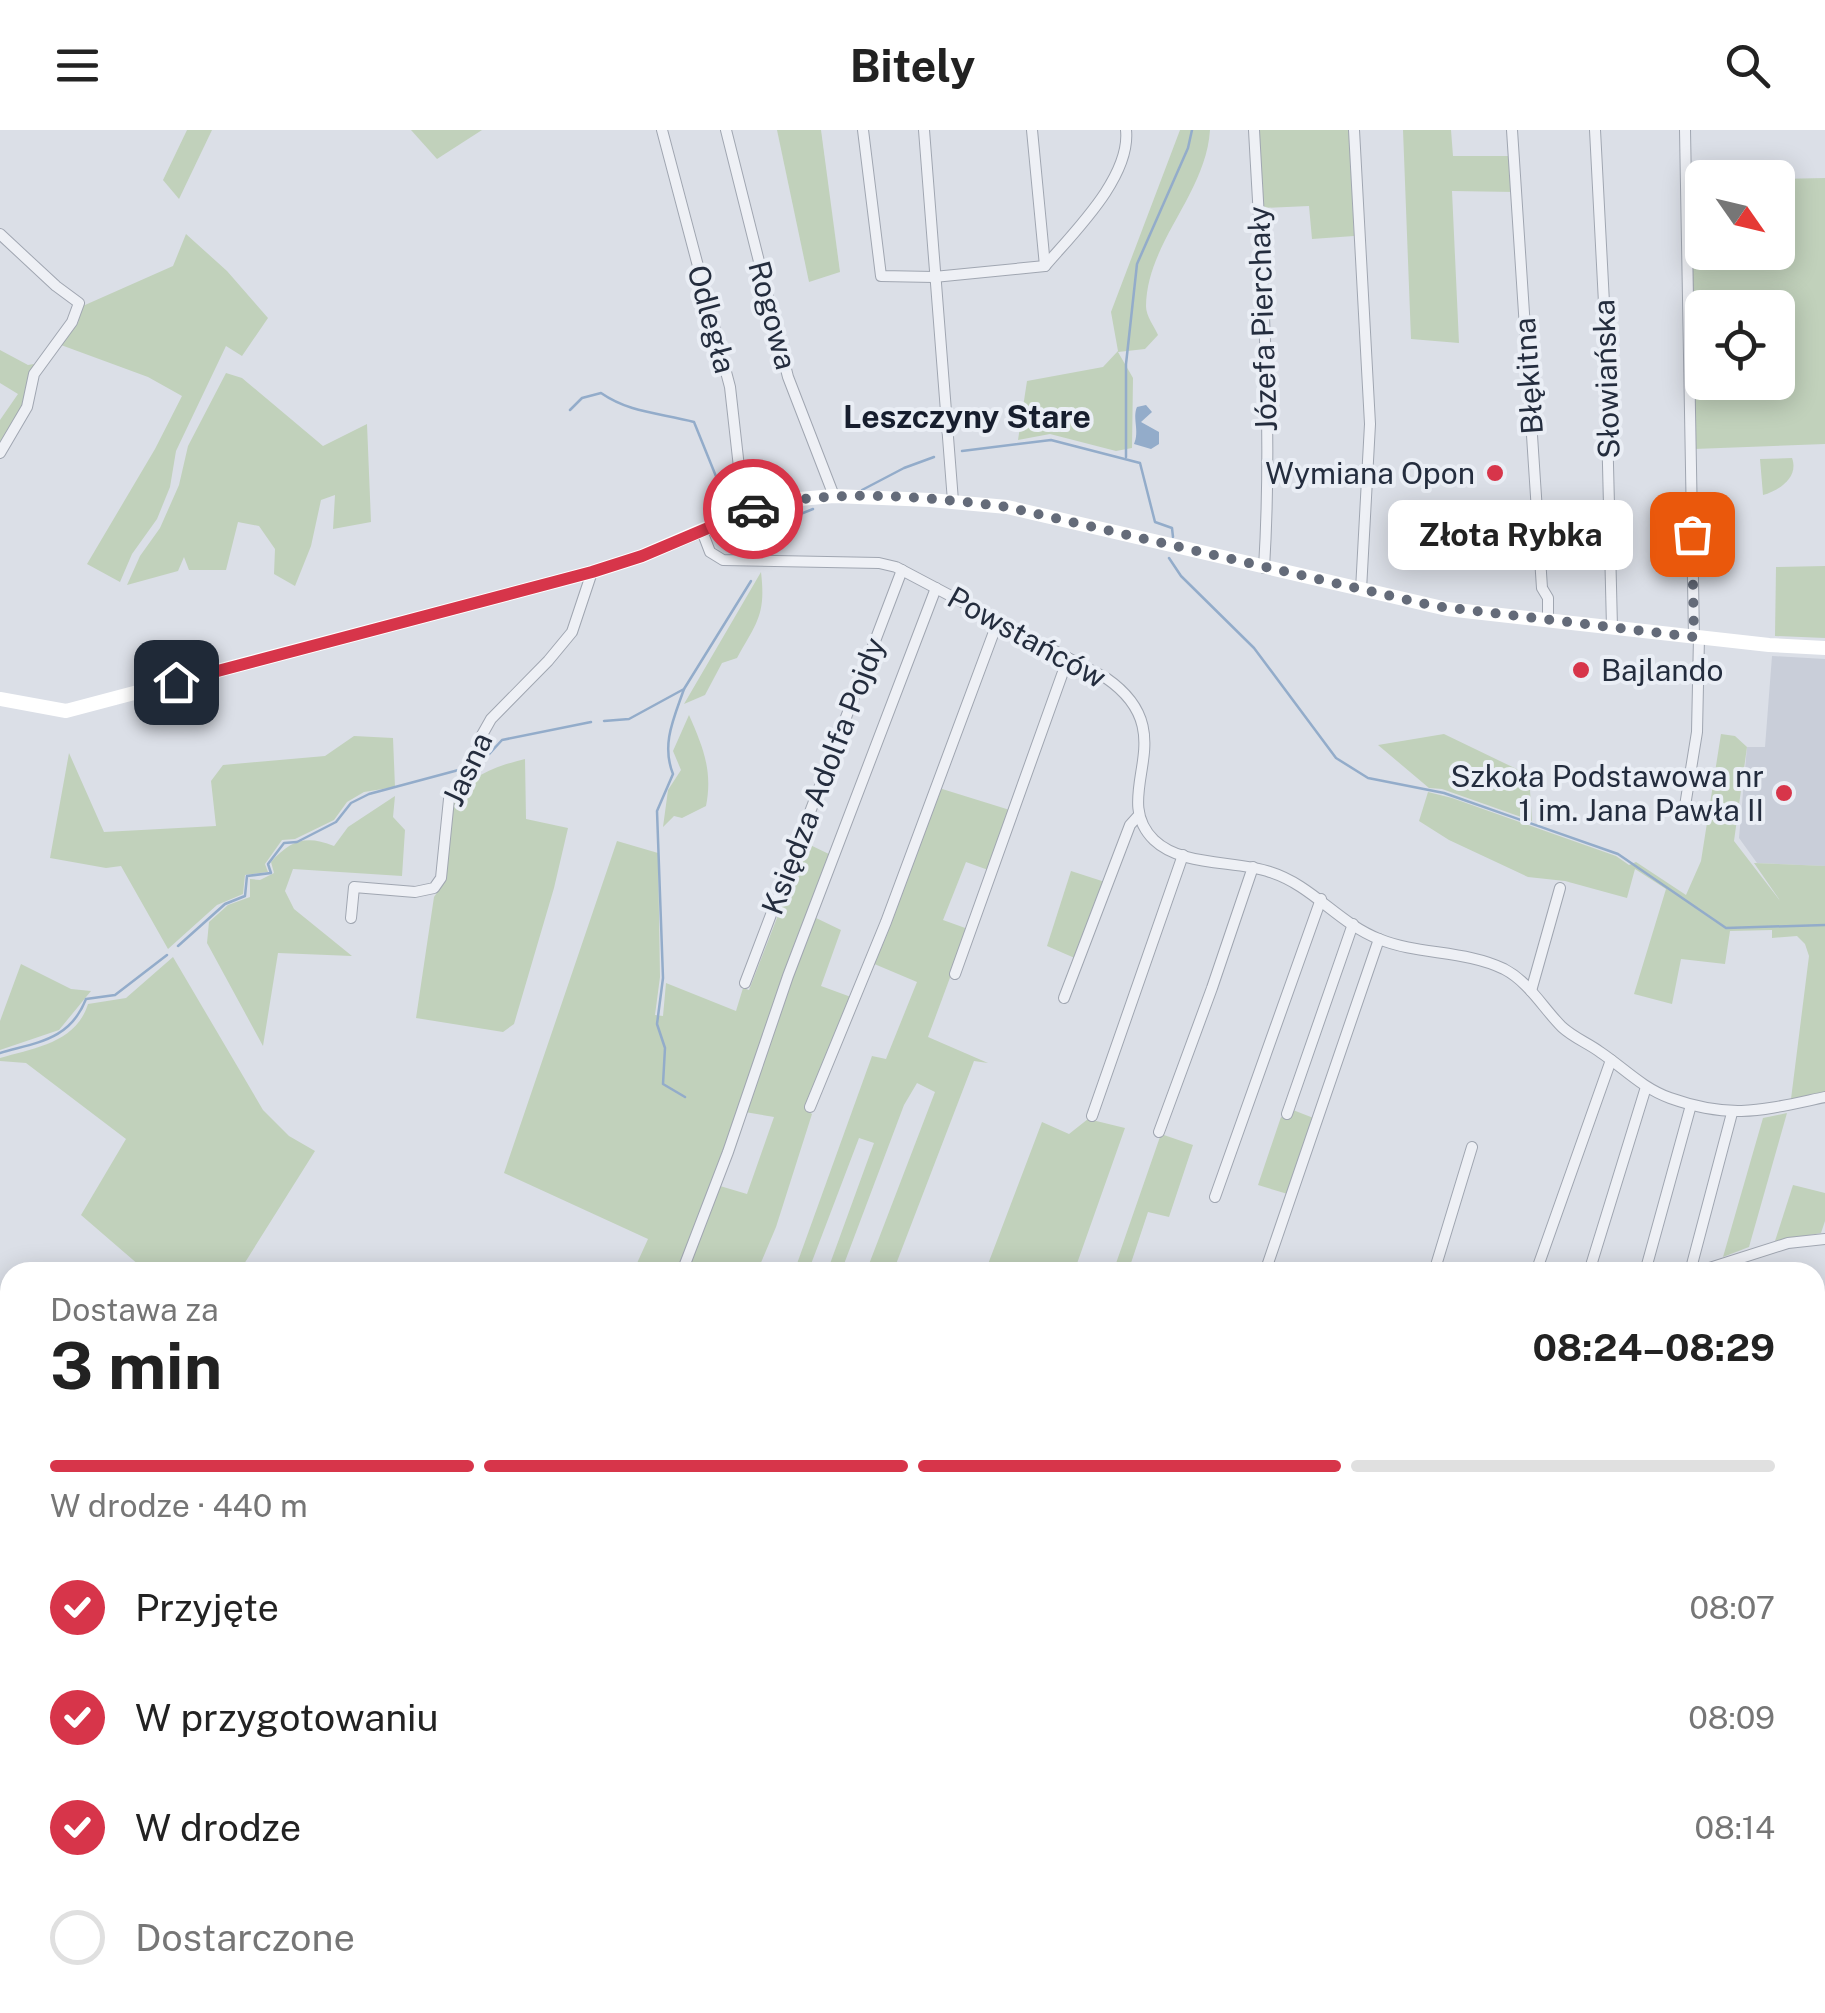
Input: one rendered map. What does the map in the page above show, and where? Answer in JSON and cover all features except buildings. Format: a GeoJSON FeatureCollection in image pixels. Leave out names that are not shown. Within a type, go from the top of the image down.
{"type":"FeatureCollection","features":[{"type":"Feature","properties":{"kind":"street","name":"Odległa"},"geometry":{"type":"LineString","coordinates":[[662,130],[730,387],[744,512]]}},
{"type":"Feature","properties":{"kind":"street","name":"Rogowa"},"geometry":{"type":"LineString","coordinates":[[726,130],[788,376],[834,496]]}},
{"type":"Feature","properties":{"kind":"street"},"geometry":{"type":"LineString","coordinates":[[862,130],[880,276],[934,277],[1045,266],[1116,177],[1128,148],[1126,130]]}},
{"type":"Feature","properties":{"kind":"street"},"geometry":{"type":"LineString","coordinates":[[924,130],[953,501]]}},
{"type":"Feature","properties":{"kind":"street"},"geometry":{"type":"LineString","coordinates":[[1032,130],[1045,266]]}},
{"type":"Feature","properties":{"kind":"street","name":"Józefa Pierchały"},"geometry":{"type":"LineString","coordinates":[[1254,130],[1266,349],[1268,512],[1264,568]]}},
{"type":"Feature","properties":{"kind":"street"},"geometry":{"type":"LineString","coordinates":[[1354,130],[1370,424],[1362,590]]}},
{"type":"Feature","properties":{"kind":"street","name":"Błękitna"},"geometry":{"type":"LineString","coordinates":[[1512,130],[1542,588],[1548,598],[1548,620]]}},
{"type":"Feature","properties":{"kind":"street","name":"Słowiańska"},"geometry":{"type":"LineString","coordinates":[[1596,130],[1612,628]]}},
{"type":"Feature","properties":{"kind":"street"},"geometry":{"type":"LineString","coordinates":[[1684,812],[1697,732],[1685,130]]}},
{"type":"Feature","properties":{"kind":"street"},"geometry":{"type":"LineString","coordinates":[[0,234],[79,302],[72,322],[34,374],[27,407],[0,452]]}},
{"type":"Feature","properties":{"kind":"street"},"geometry":{"type":"LineString","coordinates":[[0,699],[66,711],[592,572],[642,556],[744,512],[799,498],[834,496],[1007,507],[1447,609],[1825,648]]}},
{"type":"Feature","properties":{"kind":"street","name":"Powstańców"},"geometry":{"type":"LineString","coordinates":[[702,531],[710,552],[722,560],[879,563],[902,570],[1116,685],[1139,715],[1147,744],[1139,815]]}},
{"type":"Feature","properties":{"kind":"street","name":"Księdza Adolfa Pojdy"},"geometry":{"type":"LineString","coordinates":[[745,983],[902,570]]}},
{"type":"Feature","properties":{"kind":"street","name":"Jasna"},"geometry":{"type":"LineString","coordinates":[[350,918],[354,887],[415,892],[434,888],[441,878],[449,799],[470,777],[478,742],[491,719],[572,632],[592,572]]}},
{"type":"Feature","properties":{"kind":"street"},"geometry":{"type":"LineString","coordinates":[[686,1262],[722,1170],[788,976],[936,588]]}},
{"type":"Feature","properties":{"kind":"street"},"geometry":{"type":"LineString","coordinates":[[810,1107],[886,922],[998,621]]}},
{"type":"Feature","properties":{"kind":"street"},"geometry":{"type":"LineString","coordinates":[[954,974],[1068,658]]}},
{"type":"Feature","properties":{"kind":"street"},"geometry":{"type":"LineString","coordinates":[[1064,998],[1130,825],[1139,815],[1154,840],[1183,854],[1252,867],[1291,880],[1379,940],[1493,965],[1511,974],[1567,1032],[1646,1087],[1691,1105],[1732,1113],[1825,1097]]}},
{"type":"Feature","properties":{"kind":"street"},"geometry":{"type":"LineString","coordinates":[[1092,1116],[1183,854]]}},
{"type":"Feature","properties":{"kind":"street"},"geometry":{"type":"LineString","coordinates":[[1159,1132],[1252,867]]}},
{"type":"Feature","properties":{"kind":"street"},"geometry":{"type":"LineString","coordinates":[[1531,992],[1560,888]]}},
{"type":"Feature","properties":{"kind":"street"},"geometry":{"type":"LineString","coordinates":[[1215,1197],[1320,899]]}},
{"type":"Feature","properties":{"kind":"street"},"geometry":{"type":"LineString","coordinates":[[1287,1114],[1353,924]]}},
{"type":"Feature","properties":{"kind":"street"},"geometry":{"type":"LineString","coordinates":[[1268,1262],[1379,940]]}},
{"type":"Feature","properties":{"kind":"street"},"geometry":{"type":"LineString","coordinates":[[1540,1262],[1612,1060]]}},
{"type":"Feature","properties":{"kind":"street"},"geometry":{"type":"LineString","coordinates":[[1592,1262],[1646,1087]]}},
{"type":"Feature","properties":{"kind":"street"},"geometry":{"type":"LineString","coordinates":[[1648,1262],[1691,1105]]}},
{"type":"Feature","properties":{"kind":"street"},"geometry":{"type":"LineString","coordinates":[[1696,1262],[1732,1113]]}},
{"type":"Feature","properties":{"kind":"street"},"geometry":{"type":"LineString","coordinates":[[1437,1262],[1472,1147]]}},
{"type":"Feature","properties":{"kind":"street"},"geometry":{"type":"LineString","coordinates":[[1724,1262],[1788,1243],[1825,1239]]}},
{"type":"Feature","properties":{"kind":"shaded area","name":"Szkoła Podstawowa nr 1 im. Jana Pawła II"},"geometry":{"type":"Polygon","coordinates":[[[1772,656],[1825,659],[1825,866],[1757,863],[1739,838],[1747,747],[1765,747],[1772,656]]]}},
{"type":"Feature","properties":{"kind":"green space"},"geometry":{"type":"Polygon","coordinates":[[[187,130],[212,130],[179,199],[163,180],[187,130]]]}},
{"type":"Feature","properties":{"kind":"green space"},"geometry":{"type":"Polygon","coordinates":[[[411,130],[482,130],[437,159],[411,130]]]}},
{"type":"Feature","properties":{"kind":"green space"},"geometry":{"type":"Polygon","coordinates":[[[777,130],[821,130],[840,272],[809,282],[777,130]]]}},
{"type":"Feature","properties":{"kind":"green space"},"geometry":{"type":"Polygon","coordinates":[[[1180,130],[1210,130],[1198,176],[1156,260],[1149,283],[1146,310],[1158,335],[1145,349],[1118,352],[1133,378],[1132,448],[1116,451],[1050,434],[1018,440],[1027,381],[1103,367],[1118,351],[1111,312],[1180,130]]]}},
{"type":"Feature","properties":{"kind":"green space"},"geometry":{"type":"Polygon","coordinates":[[[1259,130],[1349,130],[1354,236],[1312,239],[1309,206],[1261,208],[1259,130]]]}},
{"type":"Feature","properties":{"kind":"green space"},"geometry":{"type":"Polygon","coordinates":[[[1403,130],[1451,130],[1453,156],[1511,156],[1515,192],[1452,191],[1459,343],[1411,339],[1403,130]]]}},
{"type":"Feature","properties":{"kind":"green space"},"geometry":{"type":"Polygon","coordinates":[[[1825,178],[1825,444],[1694,449],[1693,400],[1795,400],[1795,290],[1692,290],[1691,270],[1795,270],[1795,179],[1825,178]]]}},
{"type":"Feature","properties":{"kind":"green space"},"geometry":{"type":"Polygon","coordinates":[[[186,234],[227,271],[268,318],[242,356],[226,346],[176,451],[170,487],[157,519],[132,554],[120,582],[87,564],[182,396],[148,377],[61,345],[78,323],[82,303],[173,266],[186,234]]]}},
{"type":"Feature","properties":{"kind":"green space"},"geometry":{"type":"Polygon","coordinates":[[[0,350],[28,365],[34,364],[23,405],[0,447],[0,420],[18,394],[0,383],[0,350]]]}},
{"type":"Feature","properties":{"kind":"green space"},"geometry":{"type":"Polygon","coordinates":[[[226,373],[242,378],[323,446],[367,424],[371,522],[333,529],[335,495],[321,500],[311,546],[295,586],[274,574],[275,549],[259,526],[238,522],[226,570],[189,570],[184,557],[178,571],[127,585],[140,556],[160,528],[179,485],[188,446],[226,373]]]}},
{"type":"Feature","properties":{"kind":"green space"},"geometry":{"type":"Polygon","coordinates":[[[1792,458],[1790,477],[1776,490],[1763,495],[1760,459],[1792,458]]]}},
{"type":"Feature","properties":{"kind":"green space"},"geometry":{"type":"Polygon","coordinates":[[[1825,566],[1825,638],[1775,636],[1776,567],[1825,566]]]}},
{"type":"Feature","properties":{"kind":"green space"},"geometry":{"type":"Polygon","coordinates":[[[761,572],[758,618],[737,658],[722,663],[705,695],[684,704],[761,572]]]}},
{"type":"Feature","properties":{"kind":"green space"},"geometry":{"type":"Polygon","coordinates":[[[689,715],[705,759],[706,806],[682,818],[674,816],[663,827],[668,790],[681,770],[673,751],[689,715]]]}},
{"type":"Feature","properties":{"kind":"green space"},"geometry":{"type":"Polygon","coordinates":[[[1444,734],[1529,775],[1532,821],[1442,789],[1429,788],[1378,745],[1444,734]]]}},
{"type":"Feature","properties":{"kind":"green space"},"geometry":{"type":"Polygon","coordinates":[[[1721,734],[1735,736],[1747,747],[1734,841],[1781,902],[1754,863],[1825,866],[1825,1093],[1791,1099],[1809,956],[1797,936],[1772,938],[1772,930],[1730,931],[1725,964],[1681,959],[1672,1004],[1634,994],[1666,889],[1635,869],[1627,898],[1565,881],[1528,877],[1449,840],[1419,821],[1428,792],[1452,798],[1616,856],[1629,865],[1636,862],[1686,895],[1701,861],[1721,734]]]}},
{"type":"Feature","properties":{"kind":"green space"},"geometry":{"type":"Polygon","coordinates":[[[354,736],[393,738],[395,787],[364,792],[347,802],[334,820],[295,839],[282,840],[265,864],[268,872],[245,875],[243,894],[217,905],[168,949],[121,866],[106,868],[50,858],[69,753],[104,832],[216,826],[211,781],[223,765],[325,756],[354,736]]]}},
{"type":"Feature","properties":{"kind":"green space"},"geometry":{"type":"Polygon","coordinates":[[[525,759],[526,819],[568,828],[514,1024],[503,1032],[416,1018],[434,897],[444,882],[451,802],[484,773],[525,759]]]}},
{"type":"Feature","properties":{"kind":"green space"},"geometry":{"type":"Polygon","coordinates":[[[939,788],[1013,811],[991,871],[966,862],[943,920],[968,929],[928,1037],[988,1063],[974,1061],[897,1262],[870,1262],[935,1092],[917,1083],[904,1105],[845,1262],[831,1262],[874,1143],[859,1138],[812,1262],[798,1262],[872,1056],[886,1059],[917,982],[872,963],[939,788]]]}},
{"type":"Feature","properties":{"kind":"green space"},"geometry":{"type":"Polygon","coordinates":[[[395,796],[393,817],[405,830],[402,876],[293,869],[285,891],[294,909],[352,956],[278,953],[263,1046],[207,943],[209,922],[228,905],[250,897],[250,879],[260,880],[274,873],[271,862],[285,849],[307,840],[334,846],[348,827],[395,796]]]}},
{"type":"Feature","properties":{"kind":"green space"},"geometry":{"type":"Polygon","coordinates":[[[617,841],[658,853],[660,977],[655,1015],[663,1016],[666,983],[736,1011],[743,988],[749,990],[806,843],[831,855],[682,1262],[638,1262],[648,1239],[504,1173],[617,841]]]}},
{"type":"Feature","properties":{"kind":"green space"},"geometry":{"type":"Polygon","coordinates":[[[1071,871],[1105,882],[1077,959],[1047,946],[1071,871]]]}},
{"type":"Feature","properties":{"kind":"green space"},"geometry":{"type":"Polygon","coordinates":[[[814,917],[841,930],[821,986],[851,997],[805,1108],[812,1114],[776,1227],[761,1262],[688,1262],[720,1186],[747,1194],[774,1117],[745,1112],[814,917]]]}},
{"type":"Feature","properties":{"kind":"green space"},"geometry":{"type":"Polygon","coordinates":[[[173,957],[263,1110],[289,1136],[315,1151],[245,1262],[135,1262],[81,1215],[126,1139],[26,1063],[0,1061],[64,1036],[88,1004],[126,998],[173,957]]]}},
{"type":"Feature","properties":{"kind":"green space"},"geometry":{"type":"Polygon","coordinates":[[[21,964],[71,989],[91,991],[59,1030],[0,1050],[0,1021],[21,964]]]}},
{"type":"Feature","properties":{"kind":"green space"},"geometry":{"type":"Polygon","coordinates":[[[1293,1110],[1316,1119],[1291,1195],[1258,1185],[1281,1117],[1289,1119],[1293,1110]]]}},
{"type":"Feature","properties":{"kind":"green space"},"geometry":{"type":"Polygon","coordinates":[[[1787,1113],[1749,1247],[1723,1257],[1763,1118],[1787,1113]]]}},
{"type":"Feature","properties":{"kind":"green space"},"geometry":{"type":"Polygon","coordinates":[[[1088,1119],[1125,1128],[1078,1262],[989,1262],[1042,1122],[1069,1134],[1088,1119]]]}},
{"type":"Feature","properties":{"kind":"green space"},"geometry":{"type":"Polygon","coordinates":[[[1161,1134],[1193,1145],[1169,1217],[1148,1212],[1131,1262],[1116,1262],[1161,1134]]]}},
{"type":"Feature","properties":{"kind":"green space"},"geometry":{"type":"Polygon","coordinates":[[[1793,1185],[1825,1193],[1825,1221],[1821,1233],[1775,1241],[1793,1185]]]}},
{"type":"Feature","properties":{"kind":"water"},"geometry":{"type":"Polygon","coordinates":[[[1146,405],[1152,412],[1141,422],[1159,432],[1159,444],[1151,449],[1134,444],[1137,407],[1146,405]]]}},
{"type":"Feature","properties":{"kind":"waterway"},"geometry":{"type":"LineString","coordinates":[[1126,457],[1126,364],[1137,264],[1188,148],[1192,130]]}},
{"type":"Feature","properties":{"kind":"waterway"},"geometry":{"type":"LineString","coordinates":[[570,410],[582,398],[601,393],[634,409],[694,422],[730,511]]}},
{"type":"Feature","properties":{"kind":"waterway"},"geometry":{"type":"LineString","coordinates":[[962,451],[1051,440],[1140,463],[1155,522],[1172,528],[1173,537]]}},
{"type":"Feature","properties":{"kind":"waterway"},"geometry":{"type":"LineString","coordinates":[[862,490],[934,457]]}},
{"type":"Feature","properties":{"kind":"waterway"},"geometry":{"type":"LineString","coordinates":[[767,555],[783,521],[813,509]]}},
{"type":"Feature","properties":{"kind":"waterway"},"geometry":{"type":"LineString","coordinates":[[741,528],[783,521]]}},
{"type":"Feature","properties":{"kind":"waterway"},"geometry":{"type":"LineString","coordinates":[[1169,558],[1181,576],[1254,648],[1336,758],[1368,778],[1444,793],[1618,854],[1726,928],[1825,925]]}},
{"type":"Feature","properties":{"kind":"waterway"},"geometry":{"type":"LineString","coordinates":[[604,721],[629,719],[684,689],[751,581]]}},
{"type":"Feature","properties":{"kind":"waterway"},"geometry":{"type":"LineString","coordinates":[[684,689],[669,742],[673,774],[657,811],[663,978],[657,1024],[665,1048],[663,1084],[685,1097]]}},
{"type":"Feature","properties":{"kind":"waterway"},"geometry":{"type":"LineString","coordinates":[[480,764],[502,740],[591,722]]}},
{"type":"Feature","properties":{"kind":"waterway"},"geometry":{"type":"LineString","coordinates":[[178,946],[225,904],[245,896],[247,876],[271,873],[268,864],[284,843],[297,842],[336,822],[351,803],[369,794],[466,768]]}},
{"type":"Feature","properties":{"kind":"waterway"},"geometry":{"type":"LineString","coordinates":[[0,1053],[40,1042],[62,1031],[86,999],[115,995],[167,955]]}},
{"type":"Feature","properties":{"kind":"way so far"},"geometry":{"type":"LineString","coordinates":[[753,509],[799,498],[834,496],[972,502],[1434,606],[1694,637],[1692,534]]}},
{"type":"Feature","properties":{"kind":"place","name":"Wymiana Opon"},"geometry":{"type":"Point","coordinates":[1495,473]}},
{"type":"Feature","properties":{"kind":"place","name":"Złota Rybka"},"geometry":{"type":"Point","coordinates":[1692,534]}},
{"type":"Feature","properties":{"kind":"place","name":"Bajlando"},"geometry":{"type":"Point","coordinates":[1581,670]}},
{"type":"Feature","properties":{"kind":"place","name":"Szkoła Podstawowa nr 1 im. Jana Pawła II"},"geometry":{"type":"Point","coordinates":[1784,793]}},
{"type":"Feature","properties":{"kind":"district","name":"Leszczyny Stare"},"geometry":{"type":"Point","coordinates":[967,416]}},
{"type":"Feature","properties":{"kind":"route"},"geometry":{"type":"LineString","coordinates":[[176,682],[592,572],[642,556],[753,509]]}}]}
